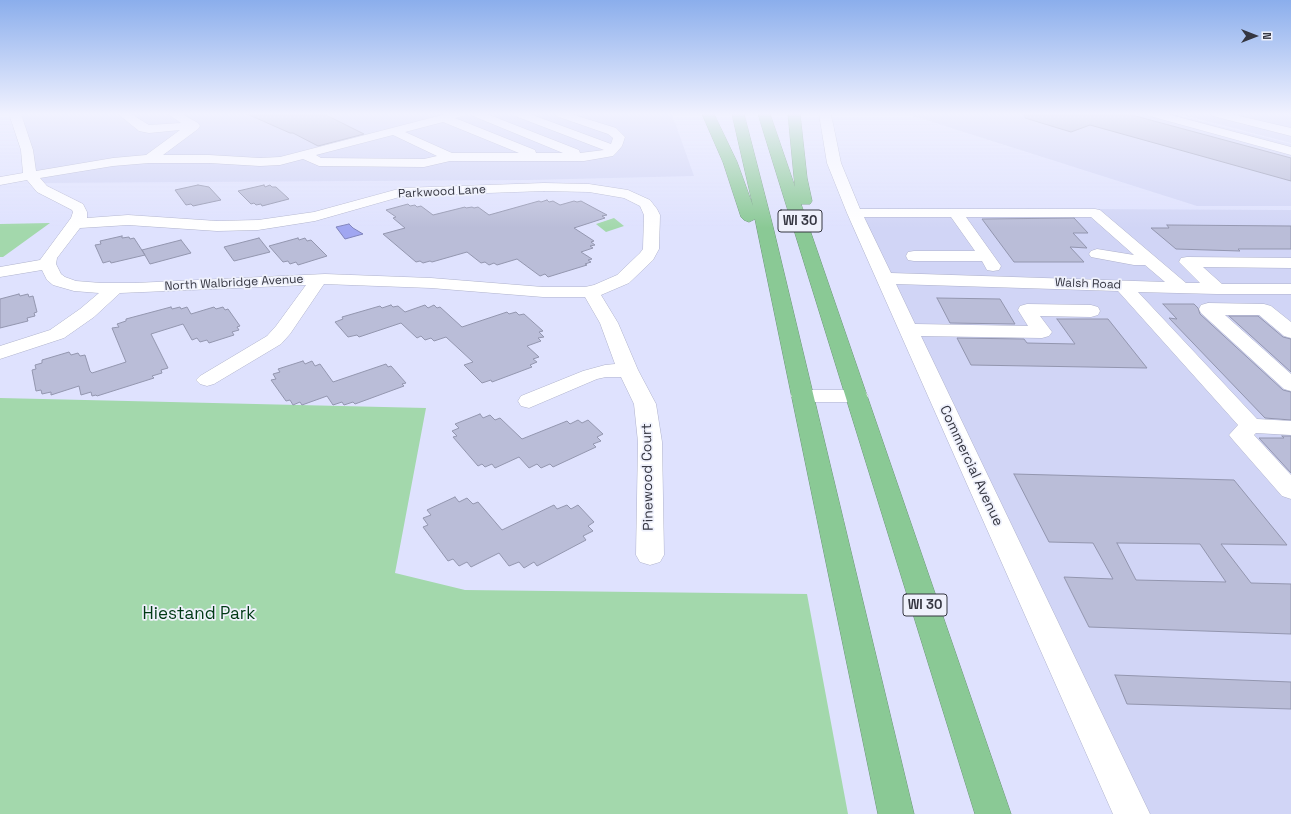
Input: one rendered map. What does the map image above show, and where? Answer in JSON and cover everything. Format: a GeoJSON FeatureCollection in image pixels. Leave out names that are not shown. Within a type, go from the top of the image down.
{"type":"FeatureCollection","features":[{"type":"Feature","properties":{"kind":"highway"},"geometry":{"type":"LineString","coordinates":[[725,152],[744,200],[760,253],[781,298]]}},
{"type":"Feature","properties":{"kind":"highway","name":"WI 30"},"geometry":{"type":"LineString","coordinates":[[747,152],[781,298],[896,814]]}},
{"type":"Feature","properties":{"kind":"highway","name":"WI 30"},"geometry":{"type":"LineString","coordinates":[[777,152],[993,814]]}},
{"type":"Feature","properties":{"kind":"highway"},"geometry":{"type":"LineString","coordinates":[[798,152],[800,178],[835,328]]}},
{"type":"Feature","properties":{"kind":"street"},"geometry":{"type":"LineString","coordinates":[[0,272],[48,264],[49,258],[79,218],[80,212],[78,207],[46,191],[30,175],[27,152]]}},
{"type":"Feature","properties":{"kind":"street"},"geometry":{"type":"LineString","coordinates":[[149,159],[159,152]]}},
{"type":"Feature","properties":{"kind":"street"},"geometry":{"type":"LineString","coordinates":[[0,181],[113,162],[149,159],[209,159],[260,162],[280,161],[315,152]]}},
{"type":"Feature","properties":{"kind":"street"},"geometry":{"type":"LineString","coordinates":[[347,152],[367,163]]}},
{"type":"Feature","properties":{"kind":"street"},"geometry":{"type":"LineString","coordinates":[[392,152],[413,163]]}},
{"type":"Feature","properties":{"kind":"street"},"geometry":{"type":"LineString","coordinates":[[439,152],[450,157]]}},
{"type":"Feature","properties":{"kind":"street"},"geometry":{"type":"LineString","coordinates":[[528,152],[540,157]]}},
{"type":"Feature","properties":{"kind":"street"},"geometry":{"type":"LineString","coordinates":[[572,152],[584,157]]}},
{"type":"Feature","properties":{"kind":"street"},"geometry":{"type":"LineString","coordinates":[[304,155],[320,162],[424,163],[450,157],[584,157],[609,152]]}},
{"type":"Feature","properties":{"kind":"street","name":"Commercial Avenue"},"geometry":{"type":"LineString","coordinates":[[831,152],[834,163],[854,213],[1132,814]]}},
{"type":"Feature","properties":{"kind":"street","name":"Parkwood Lane"},"geometry":{"type":"LineString","coordinates":[[75,224],[128,220],[217,226],[250,226],[315,216],[402,192],[544,187],[589,188],[628,194],[645,203],[650,209],[652,215],[651,249],[647,256],[630,274],[619,281]]}},
{"type":"Feature","properties":{"kind":"street"},"geometry":{"type":"LineString","coordinates":[[854,213],[1095,213],[1182,288]]}},
{"type":"Feature","properties":{"kind":"street"},"geometry":{"type":"LineString","coordinates":[[956,213],[1004,282]]}},
{"type":"Feature","properties":{"kind":"street"},"geometry":{"type":"LineString","coordinates":[[1096,254],[1134,260],[1149,260]]}},
{"type":"Feature","properties":{"kind":"street"},"geometry":{"type":"LineString","coordinates":[[914,256],[987,256]]}},
{"type":"Feature","properties":{"kind":"street"},"geometry":{"type":"LineString","coordinates":[[1217,289],[1187,262],[1291,263]]}},
{"type":"Feature","properties":{"kind":"street","name":"North Walbridge Avenue"},"geometry":{"type":"LineString","coordinates":[[48,264],[53,276],[65,284],[114,289],[319,279],[430,283],[572,293],[604,288],[619,281]]}},
{"type":"Feature","properties":{"kind":"street","name":"Walsh Road"},"geometry":{"type":"LineString","coordinates":[[885,278],[1217,289],[1291,289]]}},
{"type":"Feature","properties":{"kind":"street"},"geometry":{"type":"LineString","coordinates":[[207,380],[274,340],[283,330],[319,279]]}},
{"type":"Feature","properties":{"kind":"street"},"geometry":{"type":"LineString","coordinates":[[1123,286],[1251,426],[1291,428]]}},
{"type":"Feature","properties":{"kind":"street"},"geometry":{"type":"LineString","coordinates":[[0,353],[57,334],[87,313],[114,289]]}},
{"type":"Feature","properties":{"kind":"street","name":"Pinewood Court"},"geometry":{"type":"LineString","coordinates":[[590,291],[609,323],[628,370],[643,399],[648,420],[650,442],[650,555]]}},
{"type":"Feature","properties":{"kind":"street"},"geometry":{"type":"LineString","coordinates":[[1291,332],[1264,310],[1208,309],[1291,385]]}},
{"type":"Feature","properties":{"kind":"street"},"geometry":{"type":"LineString","coordinates":[[908,330],[1042,332],[1027,310],[1092,311]]}},
{"type":"Feature","properties":{"kind":"street"},"geometry":{"type":"LineString","coordinates":[[528,401],[590,375],[605,371],[628,370]]}},
{"type":"Feature","properties":{"kind":"street"},"geometry":{"type":"LineString","coordinates":[[802,396],[857,396]]}},
{"type":"Feature","properties":{"kind":"street"},"geometry":{"type":"LineString","coordinates":[[1251,426],[1241,435],[1280,466],[1291,490]]}},
{"type":"Feature","properties":{"kind":"shaded area"},"geometry":{"type":"Polygon","coordinates":[[[28,152],[685,152],[694,176],[529,180],[37,183],[28,152]]]}},
{"type":"Feature","properties":{"kind":"shaded area"},"geometry":{"type":"Polygon","coordinates":[[[1027,152],[1291,152],[1291,206],[1197,206],[1027,152]]]}},
{"type":"Feature","properties":{"kind":"shaded area"},"geometry":{"type":"Polygon","coordinates":[[[852,208],[1291,210],[1291,814],[1132,814],[852,208]]]}},
{"type":"Feature","properties":{"kind":"green space"},"geometry":{"type":"Polygon","coordinates":[[[614,218],[624,226],[606,232],[596,224],[614,218]]]}},
{"type":"Feature","properties":{"kind":"green space"},"geometry":{"type":"Polygon","coordinates":[[[50,223],[3,257],[0,257],[0,224],[50,223]]]}},
{"type":"Feature","properties":{"kind":"green space","name":"Hiestand Park"},"geometry":{"type":"Polygon","coordinates":[[[0,398],[426,408],[395,573],[465,590],[807,594],[848,814],[0,814],[0,398]]]}},
{"type":"Feature","properties":{"kind":"water"},"geometry":{"type":"Polygon","coordinates":[[[349,224],[363,234],[345,239],[336,227],[349,224]]]}},
{"type":"Feature","properties":{"kind":"building"},"geometry":{"type":"Polygon","coordinates":[[[1187,152],[1269,152],[1291,158],[1291,181],[1187,152]]]}},
{"type":"Feature","properties":{"kind":"building"},"geometry":{"type":"Polygon","coordinates":[[[198,185],[209,187],[221,200],[193,206],[191,204],[186,205],[175,190],[198,185]]]}},
{"type":"Feature","properties":{"kind":"building"},"geometry":{"type":"Polygon","coordinates":[[[264,185],[265,187],[270,185],[272,187],[276,187],[289,199],[262,206],[261,204],[251,204],[238,191],[264,185]]]}},
{"type":"Feature","properties":{"kind":"building"},"geometry":{"type":"Polygon","coordinates":[[[547,200],[549,202],[553,201],[560,205],[574,201],[581,201],[607,215],[602,216],[605,218],[574,228],[594,241],[591,242],[595,245],[590,246],[593,248],[581,252],[592,259],[588,260],[591,262],[585,264],[587,265],[548,277],[545,274],[540,276],[517,259],[497,265],[494,263],[489,265],[485,262],[481,263],[467,252],[432,262],[416,262],[383,234],[405,228],[393,218],[396,217],[386,210],[408,204],[410,206],[421,206],[433,215],[465,207],[478,207],[489,215],[547,200]]]}},
{"type":"Feature","properties":{"kind":"building"},"geometry":{"type":"Polygon","coordinates":[[[1074,218],[1088,233],[1073,233],[1087,248],[1070,247],[1084,262],[1014,262],[982,219],[1074,218]]]}},
{"type":"Feature","properties":{"kind":"building"},"geometry":{"type":"Polygon","coordinates":[[[1167,225],[1291,226],[1291,249],[1238,249],[1240,251],[1176,249],[1151,228],[1169,228],[1167,225]]]}},
{"type":"Feature","properties":{"kind":"building"},"geometry":{"type":"Polygon","coordinates":[[[122,236],[122,238],[134,238],[145,255],[111,263],[110,261],[103,263],[95,245],[101,244],[100,241],[122,236]]]}},
{"type":"Feature","properties":{"kind":"building"},"geometry":{"type":"Polygon","coordinates":[[[259,238],[270,252],[234,261],[224,247],[259,238]]]}},
{"type":"Feature","properties":{"kind":"building"},"geometry":{"type":"Polygon","coordinates":[[[298,238],[299,240],[305,238],[307,241],[311,240],[327,256],[298,265],[296,262],[290,264],[288,261],[283,262],[269,246],[298,238]]]}},
{"type":"Feature","properties":{"kind":"building"},"geometry":{"type":"Polygon","coordinates":[[[181,240],[191,253],[150,264],[142,250],[181,240]]]}},
{"type":"Feature","properties":{"kind":"building"},"geometry":{"type":"Polygon","coordinates":[[[19,294],[20,296],[28,294],[29,297],[33,296],[37,312],[34,313],[35,316],[27,318],[28,321],[0,328],[0,299],[19,294]]]}},
{"type":"Feature","properties":{"kind":"building"},"geometry":{"type":"Polygon","coordinates":[[[937,298],[1000,299],[1015,324],[950,323],[937,298]]]}},
{"type":"Feature","properties":{"kind":"building"},"geometry":{"type":"Polygon","coordinates":[[[1163,304],[1194,304],[1198,308],[1200,314],[1283,390],[1291,392],[1291,420],[1265,418],[1169,318],[1177,319],[1163,304]]]}},
{"type":"Feature","properties":{"kind":"building"},"geometry":{"type":"Polygon","coordinates":[[[391,305],[393,307],[398,306],[405,312],[425,305],[428,308],[434,305],[437,308],[440,307],[462,327],[507,312],[509,314],[516,312],[519,315],[524,314],[543,331],[539,332],[544,337],[538,338],[541,341],[527,346],[539,357],[533,359],[537,362],[530,365],[532,367],[492,382],[491,380],[482,383],[464,365],[473,362],[446,337],[434,341],[431,338],[425,340],[421,336],[417,338],[401,323],[359,337],[357,335],[348,337],[335,322],[343,319],[342,317],[380,306],[382,308],[391,305]]]}},
{"type":"Feature","properties":{"kind":"building"},"geometry":{"type":"Polygon","coordinates":[[[171,307],[172,309],[180,307],[181,309],[187,307],[191,314],[214,307],[216,309],[223,307],[225,310],[228,309],[240,326],[237,327],[239,330],[232,332],[234,335],[209,343],[207,340],[200,342],[197,338],[192,340],[183,324],[151,334],[168,368],[161,370],[162,373],[152,376],[154,378],[97,396],[92,396],[91,392],[81,395],[79,386],[51,395],[51,392],[42,394],[41,390],[36,391],[32,370],[36,369],[35,365],[42,363],[42,360],[69,352],[71,355],[78,353],[80,356],[85,355],[92,373],[126,362],[112,328],[119,327],[117,324],[126,321],[126,319],[171,307]]]}},
{"type":"Feature","properties":{"kind":"building"},"geometry":{"type":"Polygon","coordinates":[[[1229,316],[1258,316],[1283,337],[1291,339],[1291,372],[1229,316]]]}},
{"type":"Feature","properties":{"kind":"building"},"geometry":{"type":"Polygon","coordinates":[[[1057,319],[1108,319],[1147,368],[971,365],[957,338],[1024,339],[1027,343],[1075,344],[1057,319]]]}},
{"type":"Feature","properties":{"kind":"building"},"geometry":{"type":"Polygon","coordinates":[[[303,361],[305,364],[312,361],[315,366],[320,364],[333,382],[386,364],[388,367],[391,366],[406,383],[402,384],[404,386],[355,404],[353,402],[344,405],[342,402],[333,405],[327,396],[302,405],[300,402],[293,405],[290,400],[286,401],[271,380],[276,379],[273,374],[280,372],[278,369],[303,361]]]}},
{"type":"Feature","properties":{"kind":"building"},"geometry":{"type":"Polygon","coordinates":[[[480,414],[483,418],[490,415],[495,420],[500,418],[522,439],[567,421],[570,424],[578,420],[582,423],[588,420],[603,434],[597,437],[601,441],[593,444],[596,447],[553,467],[550,464],[541,468],[537,464],[529,468],[519,457],[495,468],[492,464],[485,467],[482,464],[478,466],[453,437],[457,436],[452,431],[459,428],[455,424],[480,414]]]}},
{"type":"Feature","properties":{"kind":"building"},"geometry":{"type":"Polygon","coordinates":[[[1282,436],[1291,436],[1291,473],[1259,438],[1284,438],[1282,436]]]}},
{"type":"Feature","properties":{"kind":"building"},"geometry":{"type":"Polygon","coordinates":[[[1014,474],[1234,480],[1287,545],[1221,544],[1251,583],[1291,584],[1291,634],[1089,627],[1064,577],[1113,579],[1093,543],[1049,542],[1014,474]],[[1117,543],[1136,580],[1226,582],[1200,544],[1117,543]]]}},
{"type":"Feature","properties":{"kind":"building"},"geometry":{"type":"Polygon","coordinates":[[[455,497],[459,502],[467,498],[473,504],[478,502],[502,530],[554,505],[557,509],[567,505],[571,509],[578,505],[594,522],[588,526],[593,531],[583,536],[586,540],[537,566],[534,562],[524,568],[519,562],[509,566],[499,553],[471,567],[467,562],[459,566],[453,559],[448,561],[423,527],[428,525],[423,518],[431,515],[427,510],[455,497]]]}},
{"type":"Feature","properties":{"kind":"building"},"geometry":{"type":"Polygon","coordinates":[[[1115,675],[1291,682],[1291,709],[1127,704],[1115,675]]]}}]}
